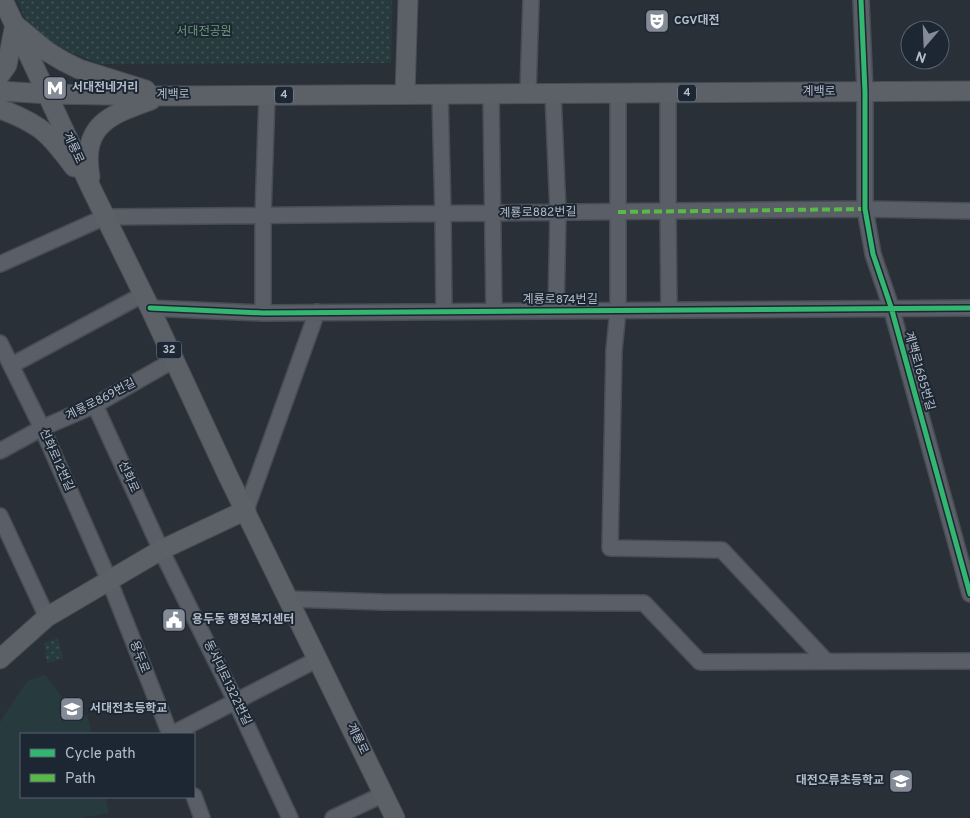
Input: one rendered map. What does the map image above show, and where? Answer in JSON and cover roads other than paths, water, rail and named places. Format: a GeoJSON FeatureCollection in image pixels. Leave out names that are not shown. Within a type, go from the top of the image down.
{"type":"FeatureCollection","features":[{"type":"Feature","properties":{"kind":"main road","name":"계룡로"},"geometry":{"type":"LineString","coordinates":[[3,0],[92,190],[395,818]]}},
{"type":"Feature","properties":{"kind":"main road"},"geometry":{"type":"LineString","coordinates":[[405,94],[408,0]]}},
{"type":"Feature","properties":{"kind":"main road"},"geometry":{"type":"LineString","coordinates":[[0,74],[7,65],[15,24],[63,62],[163,96]]}},
{"type":"Feature","properties":{"kind":"main road","name":"계백로"},"geometry":{"type":"LineString","coordinates":[[0,91],[48,94],[163,96],[970,91]]}},
{"type":"Feature","properties":{"kind":"main road"},"geometry":{"type":"LineString","coordinates":[[92,190],[88,156],[94,133],[102,123],[129,108],[163,96]]}},
{"type":"Feature","properties":{"kind":"main road"},"geometry":{"type":"LineString","coordinates":[[0,109],[16,114],[40,129],[66,156],[92,190]]}},
{"type":"Feature","properties":{"kind":"main road"},"geometry":{"type":"LineString","coordinates":[[0,659],[47,617],[161,550],[246,510]]}},
{"type":"Feature","properties":{"kind":"street"},"geometry":{"type":"LineString","coordinates":[[528,93],[531,0]]}},
{"type":"Feature","properties":{"kind":"street","name":"계백로1685번길"},"geometry":{"type":"LineString","coordinates":[[861,0],[865,92],[865,209],[873,254],[891,307],[970,594]]}},
{"type":"Feature","properties":{"kind":"street"},"geometry":{"type":"LineString","coordinates":[[554,93],[558,213],[556,310]]}},
{"type":"Feature","properties":{"kind":"street"},"geometry":{"type":"LineString","coordinates":[[618,93],[618,310],[614,350],[610,548],[722,550],[826,661]]}},
{"type":"Feature","properties":{"kind":"street"},"geometry":{"type":"LineString","coordinates":[[668,93],[669,310]]}},
{"type":"Feature","properties":{"kind":"street"},"geometry":{"type":"LineString","coordinates":[[440,94],[444,311]]}},
{"type":"Feature","properties":{"kind":"street"},"geometry":{"type":"LineString","coordinates":[[491,94],[494,311]]}},
{"type":"Feature","properties":{"kind":"street"},"geometry":{"type":"LineString","coordinates":[[263,313],[263,216],[267,95]]}},
{"type":"Feature","properties":{"kind":"street","name":"계룡로882번길"},"geometry":{"type":"LineString","coordinates":[[106,217],[865,209],[970,211]]}},
{"type":"Feature","properties":{"kind":"street"},"geometry":{"type":"LineString","coordinates":[[0,264],[106,217]]}},
{"type":"Feature","properties":{"kind":"street"},"geometry":{"type":"LineString","coordinates":[[12,365],[147,301]]}},
{"type":"Feature","properties":{"kind":"street","name":"계룡로874번길"},"geometry":{"type":"LineString","coordinates":[[147,301],[263,313],[891,307],[970,308]]}},
{"type":"Feature","properties":{"kind":"street"},"geometry":{"type":"LineString","coordinates":[[246,510],[317,312]]}},
{"type":"Feature","properties":{"kind":"street","name":"선화로12번길"},"geometry":{"type":"LineString","coordinates":[[0,343],[42,428],[109,580]]}},
{"type":"Feature","properties":{"kind":"street","name":"계룡로869번길"},"geometry":{"type":"LineString","coordinates":[[0,451],[42,428],[95,405],[174,360]]}},
{"type":"Feature","properties":{"kind":"street","name":"선화로"},"geometry":{"type":"LineString","coordinates":[[95,405],[161,550]]}},
{"type":"Feature","properties":{"kind":"street"},"geometry":{"type":"LineString","coordinates":[[0,516],[47,617]]}},
{"type":"Feature","properties":{"kind":"street","name":"동서대로1322번길"},"geometry":{"type":"LineString","coordinates":[[161,550],[236,702],[290,818]]}},
{"type":"Feature","properties":{"kind":"street","name":"용두로"},"geometry":{"type":"LineString","coordinates":[[109,580],[171,733]]}},
{"type":"Feature","properties":{"kind":"street"},"geometry":{"type":"LineString","coordinates":[[289,599],[382,602],[644,603],[700,662],[970,661]]}},
{"type":"Feature","properties":{"kind":"street"},"geometry":{"type":"LineString","coordinates":[[173,733],[318,659]]}},
{"type":"Feature","properties":{"kind":"street"},"geometry":{"type":"LineString","coordinates":[[333,818],[384,794]]}},
{"type":"Feature","properties":{"kind":"street"},"geometry":{"type":"LineString","coordinates":[[195,798],[202,818]]}},
{"type":"Feature","properties":{"kind":"place","name":"CGV대전"},"geometry":{"type":"Point","coordinates":[657,21]}},
{"type":"Feature","properties":{"kind":"place","name":"서대전네거리"},"geometry":{"type":"Point","coordinates":[55,88]}},
{"type":"Feature","properties":{"kind":"place","name":"용두동 행정복지센터"},"geometry":{"type":"Point","coordinates":[174,620]}},
{"type":"Feature","properties":{"kind":"place","name":"서대전초등학교"},"geometry":{"type":"Point","coordinates":[72,709]}},
{"type":"Feature","properties":{"kind":"place","name":"대전오류초등학교"},"geometry":{"type":"Point","coordinates":[901,781]}},
{"type":"Feature","properties":{"kind":"park label","name":"서대전공원"},"geometry":{"type":"Point","coordinates":[204,32]}}]}
